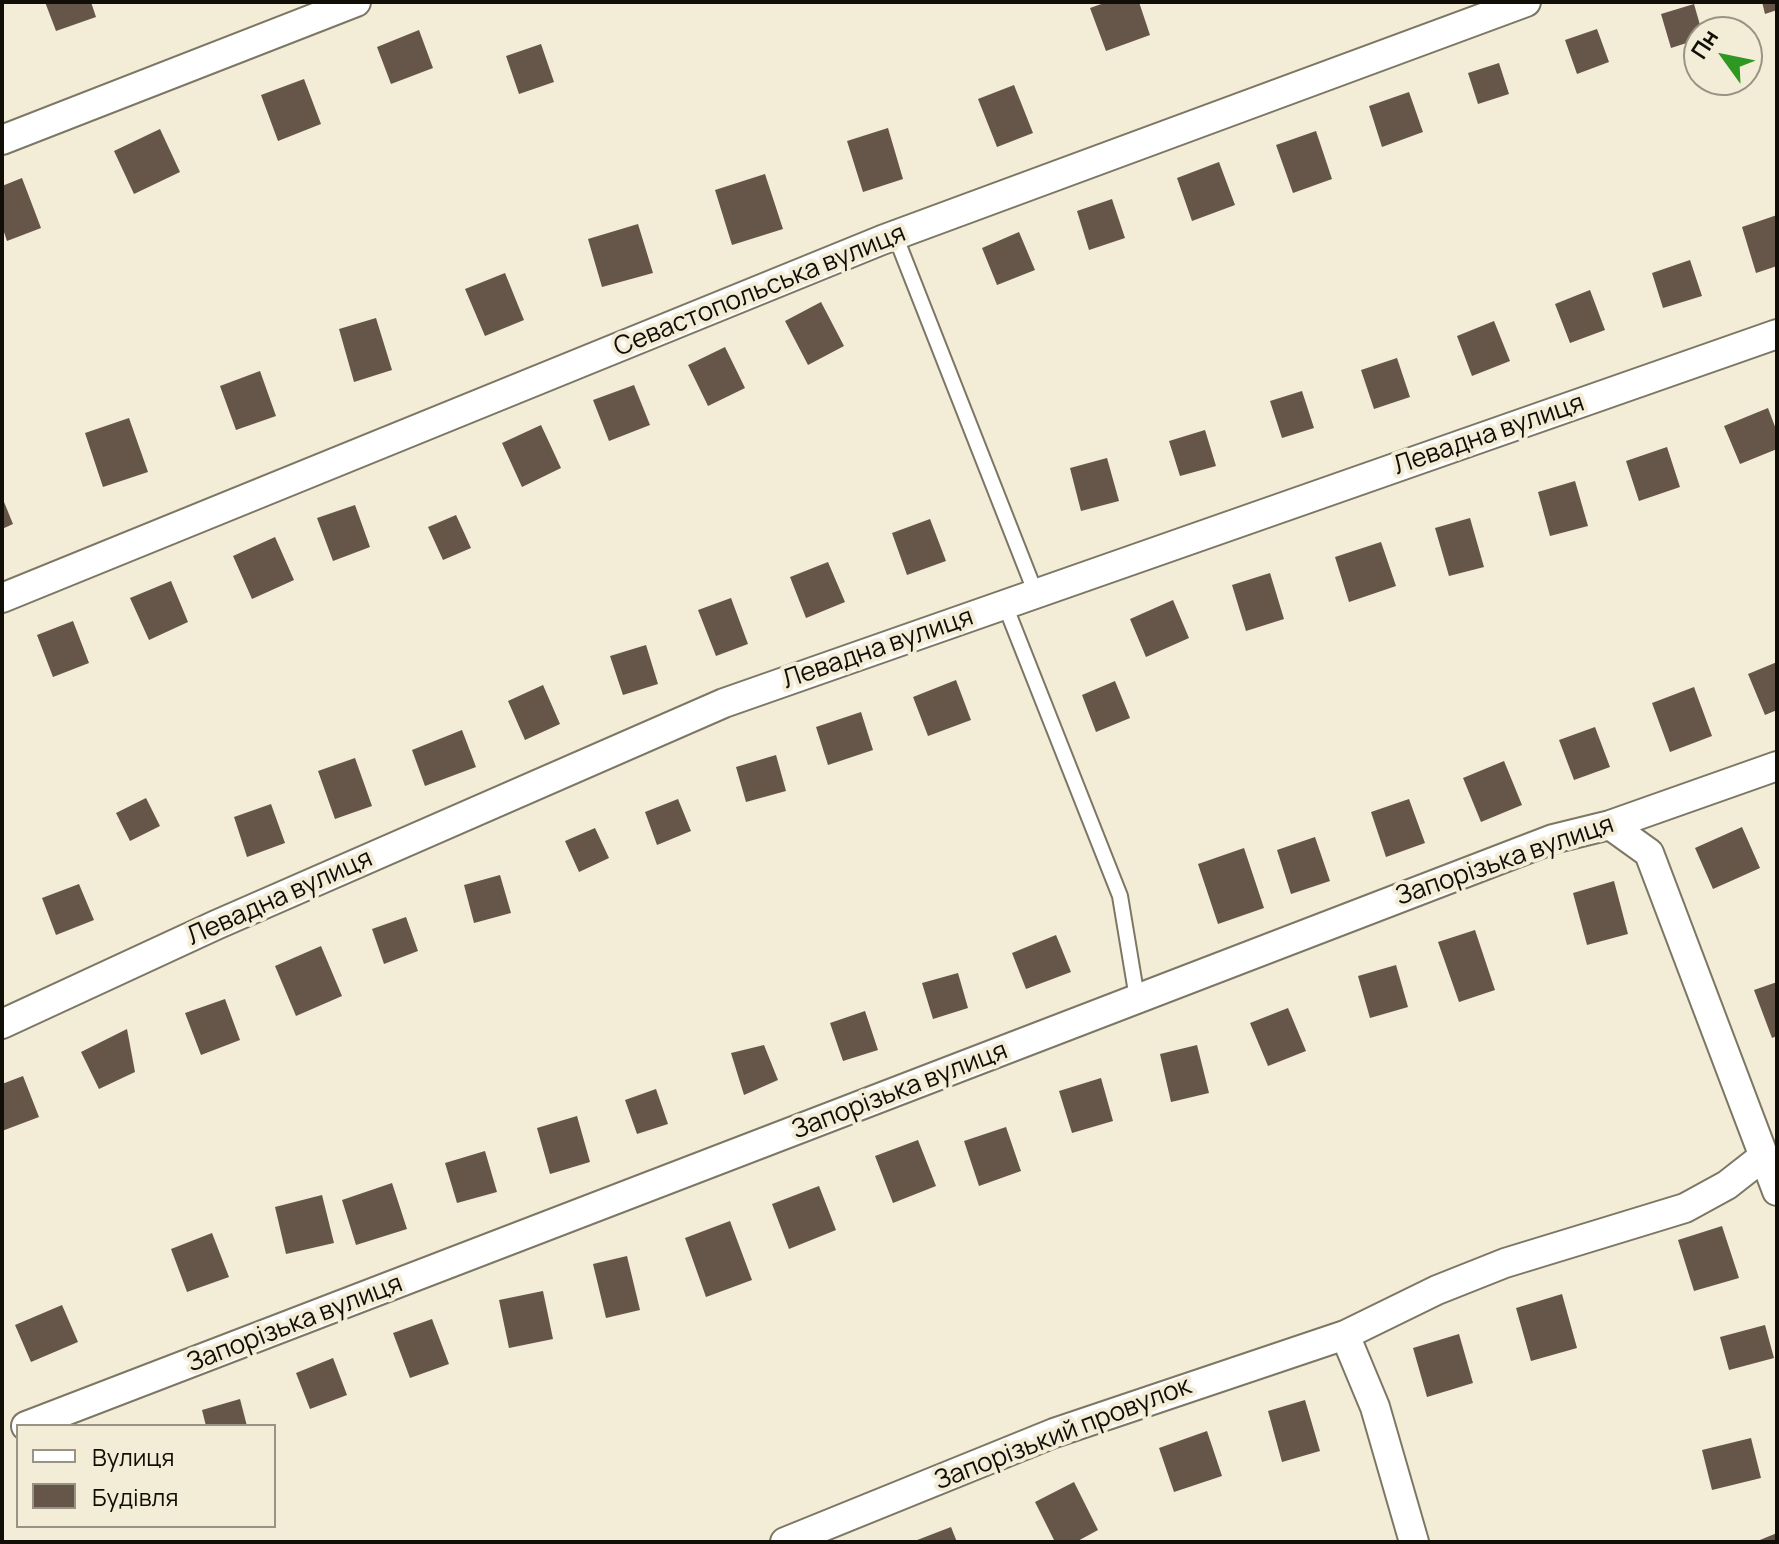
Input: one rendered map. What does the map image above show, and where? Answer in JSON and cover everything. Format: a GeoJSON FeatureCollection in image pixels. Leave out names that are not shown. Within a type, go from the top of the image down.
{"type":"FeatureCollection","features":[{"type":"Feature","properties":{"kind":"street"},"geometry":{"type":"LineString","coordinates":[[2,140],[356,2]]}},
{"type":"Feature","properties":{"kind":"street","name":"Севастопольська вулиця"},"geometry":{"type":"LineString","coordinates":[[2,598],[895,235],[1526,2]]}},
{"type":"Feature","properties":{"kind":"street","name":"Левадна вулиця"},"geometry":{"type":"LineString","coordinates":[[2,1024],[216,925],[724,703],[1777,334]]}},
{"type":"Feature","properties":{"kind":"street","name":"Запорізька вулиця"},"geometry":{"type":"LineString","coordinates":[[31,1424],[1553,839],[1610,825],[1777,766]]}},
{"type":"Feature","properties":{"kind":"street"},"geometry":{"type":"LineString","coordinates":[[1610,825],[1649,853],[1777,1191]]}},
{"type":"Feature","properties":{"kind":"street","name":"Запорізький провулок"},"geometry":{"type":"LineString","coordinates":[[785,1542],[1054,1433],[1345,1335],[1437,1290],[1505,1263],[1685,1208],[1727,1185],[1764,1156]]}},
{"type":"Feature","properties":{"kind":"street"},"geometry":{"type":"LineString","coordinates":[[1345,1335],[1375,1407],[1414,1542]]}},
{"type":"Feature","properties":{"kind":"lane"},"geometry":{"type":"LineString","coordinates":[[895,235],[1036,594]]}},
{"type":"Feature","properties":{"kind":"lane"},"geometry":{"type":"LineString","coordinates":[[1005,605],[1120,896],[1137,998]]}},
{"type":"Feature","properties":{"kind":"building"},"geometry":{"type":"Polygon","coordinates":[[[45,2],[91,2],[96,17],[56,31],[45,2]]]}},
{"type":"Feature","properties":{"kind":"building"},"geometry":{"type":"Polygon","coordinates":[[[1107,2],[1139,2],[1150,35],[1106,51],[1090,8],[1107,2]]]}},
{"type":"Feature","properties":{"kind":"building"},"geometry":{"type":"Polygon","coordinates":[[[1762,2],[1777,2],[1777,10],[1765,14],[1762,2]]]}},
{"type":"Feature","properties":{"kind":"building"},"geometry":{"type":"Polygon","coordinates":[[[1694,4],[1697,16],[1683,16],[1683,44],[1671,48],[1661,14],[1694,4]]]}},
{"type":"Feature","properties":{"kind":"building"},"geometry":{"type":"Polygon","coordinates":[[[1597,29],[1609,62],[1577,74],[1565,40],[1597,29]]]}},
{"type":"Feature","properties":{"kind":"building"},"geometry":{"type":"Polygon","coordinates":[[[419,30],[433,68],[391,84],[377,47],[419,30]]]}},
{"type":"Feature","properties":{"kind":"building"},"geometry":{"type":"Polygon","coordinates":[[[541,44],[554,82],[519,94],[506,56],[541,44]]]}},
{"type":"Feature","properties":{"kind":"building"},"geometry":{"type":"Polygon","coordinates":[[[1499,63],[1509,94],[1478,104],[1468,73],[1499,63]]]}},
{"type":"Feature","properties":{"kind":"building"},"geometry":{"type":"Polygon","coordinates":[[[304,79],[321,124],[278,141],[261,95],[304,79]]]}},
{"type":"Feature","properties":{"kind":"building"},"geometry":{"type":"Polygon","coordinates":[[[1014,85],[1033,133],[997,147],[978,99],[1014,85]]]}},
{"type":"Feature","properties":{"kind":"building"},"geometry":{"type":"Polygon","coordinates":[[[1409,92],[1423,132],[1382,147],[1369,106],[1409,92]]]}},
{"type":"Feature","properties":{"kind":"building"},"geometry":{"type":"Polygon","coordinates":[[[888,128],[903,179],[863,192],[847,141],[888,128]]]}},
{"type":"Feature","properties":{"kind":"building"},"geometry":{"type":"Polygon","coordinates":[[[160,129],[180,172],[134,194],[114,151],[160,129]]]}},
{"type":"Feature","properties":{"kind":"building"},"geometry":{"type":"Polygon","coordinates":[[[1316,131],[1332,179],[1293,193],[1276,145],[1316,131]]]}},
{"type":"Feature","properties":{"kind":"building"},"geometry":{"type":"Polygon","coordinates":[[[1219,162],[1235,205],[1192,221],[1177,178],[1219,162]]]}},
{"type":"Feature","properties":{"kind":"building"},"geometry":{"type":"Polygon","coordinates":[[[765,174],[783,229],[732,245],[715,190],[765,174]]]}},
{"type":"Feature","properties":{"kind":"building"},"geometry":{"type":"Polygon","coordinates":[[[22,178],[41,228],[7,241],[2,226],[2,186],[22,178]]]}},
{"type":"Feature","properties":{"kind":"building"},"geometry":{"type":"Polygon","coordinates":[[[1112,199],[1125,238],[1089,250],[1077,211],[1112,199]]]}},
{"type":"Feature","properties":{"kind":"building"},"geometry":{"type":"Polygon","coordinates":[[[1777,215],[1777,266],[1756,273],[1742,227],[1777,215]]]}},
{"type":"Feature","properties":{"kind":"building"},"geometry":{"type":"Polygon","coordinates":[[[638,224],[653,273],[602,287],[588,239],[638,224]]]}},
{"type":"Feature","properties":{"kind":"building"},"geometry":{"type":"Polygon","coordinates":[[[1019,232],[1035,270],[997,285],[982,248],[1019,232]]]}},
{"type":"Feature","properties":{"kind":"building"},"geometry":{"type":"Polygon","coordinates":[[[1690,260],[1702,296],[1663,308],[1652,273],[1690,260]]]}},
{"type":"Feature","properties":{"kind":"building"},"geometry":{"type":"Polygon","coordinates":[[[505,273],[524,320],[485,336],[465,289],[505,273]]]}},
{"type":"Feature","properties":{"kind":"building"},"geometry":{"type":"Polygon","coordinates":[[[1590,290],[1605,330],[1570,343],[1555,304],[1590,290]]]}},
{"type":"Feature","properties":{"kind":"building"},"geometry":{"type":"Polygon","coordinates":[[[821,302],[844,346],[808,365],[785,321],[821,302]]]}},
{"type":"Feature","properties":{"kind":"building"},"geometry":{"type":"Polygon","coordinates":[[[376,318],[392,370],[354,382],[339,329],[376,318]]]}},
{"type":"Feature","properties":{"kind":"building"},"geometry":{"type":"Polygon","coordinates":[[[1494,321],[1510,361],[1472,376],[1457,336],[1494,321]]]}},
{"type":"Feature","properties":{"kind":"building"},"geometry":{"type":"Polygon","coordinates":[[[725,347],[745,388],[708,406],[688,365],[725,347]]]}},
{"type":"Feature","properties":{"kind":"building"},"geometry":{"type":"Polygon","coordinates":[[[1397,358],[1410,397],[1374,409],[1361,370],[1397,358]]]}},
{"type":"Feature","properties":{"kind":"building"},"geometry":{"type":"Polygon","coordinates":[[[260,371],[276,416],[236,430],[220,386],[260,371]]]}},
{"type":"Feature","properties":{"kind":"building"},"geometry":{"type":"Polygon","coordinates":[[[634,385],[650,425],[609,441],[593,400],[634,385]]]}},
{"type":"Feature","properties":{"kind":"building"},"geometry":{"type":"Polygon","coordinates":[[[1302,391],[1314,428],[1282,438],[1270,401],[1302,391]]]}},
{"type":"Feature","properties":{"kind":"building"},"geometry":{"type":"Polygon","coordinates":[[[1768,408],[1777,432],[1777,449],[1740,464],[1724,426],[1768,408]]]}},
{"type":"Feature","properties":{"kind":"building"},"geometry":{"type":"Polygon","coordinates":[[[129,418],[148,472],[103,487],[85,433],[129,418]]]}},
{"type":"Feature","properties":{"kind":"building"},"geometry":{"type":"Polygon","coordinates":[[[541,425],[561,468],[522,487],[502,443],[541,425]]]}},
{"type":"Feature","properties":{"kind":"building"},"geometry":{"type":"Polygon","coordinates":[[[1205,430],[1216,466],[1180,476],[1169,441],[1205,430]]]}},
{"type":"Feature","properties":{"kind":"building"},"geometry":{"type":"Polygon","coordinates":[[[1667,447],[1680,487],[1639,501],[1626,461],[1667,447]]]}},
{"type":"Feature","properties":{"kind":"building"},"geometry":{"type":"Polygon","coordinates":[[[1107,458],[1119,501],[1081,511],[1070,468],[1107,458]]]}},
{"type":"Feature","properties":{"kind":"building"},"geometry":{"type":"Polygon","coordinates":[[[1575,481],[1588,526],[1550,536],[1538,492],[1575,481]]]}},
{"type":"Feature","properties":{"kind":"building"},"geometry":{"type":"Polygon","coordinates":[[[2,497],[13,524],[2,529],[2,497]]]}},
{"type":"Feature","properties":{"kind":"building"},"geometry":{"type":"Polygon","coordinates":[[[355,505],[370,547],[333,561],[317,518],[355,505]]]}},
{"type":"Feature","properties":{"kind":"building"},"geometry":{"type":"Polygon","coordinates":[[[456,515],[471,548],[443,560],[428,527],[456,515]]]}},
{"type":"Feature","properties":{"kind":"building"},"geometry":{"type":"Polygon","coordinates":[[[1470,518],[1484,567],[1449,576],[1435,528],[1470,518]]]}},
{"type":"Feature","properties":{"kind":"building"},"geometry":{"type":"Polygon","coordinates":[[[930,519],[946,561],[907,575],[892,533],[930,519]]]}},
{"type":"Feature","properties":{"kind":"building"},"geometry":{"type":"Polygon","coordinates":[[[275,537],[294,580],[252,599],[233,556],[275,537]]]}},
{"type":"Feature","properties":{"kind":"building"},"geometry":{"type":"Polygon","coordinates":[[[1381,542],[1396,586],[1349,602],[1335,557],[1381,542]]]}},
{"type":"Feature","properties":{"kind":"building"},"geometry":{"type":"Polygon","coordinates":[[[828,562],[845,602],[806,618],[790,577],[828,562]]]}},
{"type":"Feature","properties":{"kind":"building"},"geometry":{"type":"Polygon","coordinates":[[[1270,573],[1284,619],[1246,631],[1232,585],[1270,573]]]}},
{"type":"Feature","properties":{"kind":"building"},"geometry":{"type":"Polygon","coordinates":[[[171,581],[188,622],[149,640],[130,598],[171,581]]]}},
{"type":"Feature","properties":{"kind":"building"},"geometry":{"type":"Polygon","coordinates":[[[731,598],[748,644],[716,656],[698,610],[731,598]]]}},
{"type":"Feature","properties":{"kind":"building"},"geometry":{"type":"Polygon","coordinates":[[[1173,600],[1189,638],[1146,657],[1130,619],[1173,600]]]}},
{"type":"Feature","properties":{"kind":"building"},"geometry":{"type":"Polygon","coordinates":[[[73,621],[89,663],[53,677],[37,635],[73,621]]]}},
{"type":"Feature","properties":{"kind":"building"},"geometry":{"type":"Polygon","coordinates":[[[646,645],[658,684],[623,695],[610,656],[646,645]]]}},
{"type":"Feature","properties":{"kind":"building"},"geometry":{"type":"Polygon","coordinates":[[[1777,662],[1777,710],[1765,715],[1748,674],[1777,662]]]}},
{"type":"Feature","properties":{"kind":"building"},"geometry":{"type":"Polygon","coordinates":[[[956,680],[971,720],[928,736],[913,697],[956,680]]]}},
{"type":"Feature","properties":{"kind":"building"},"geometry":{"type":"Polygon","coordinates":[[[1115,681],[1130,718],[1096,732],[1082,695],[1115,681]]]}},
{"type":"Feature","properties":{"kind":"building"},"geometry":{"type":"Polygon","coordinates":[[[543,685],[560,724],[525,740],[508,701],[543,685]]]}},
{"type":"Feature","properties":{"kind":"building"},"geometry":{"type":"Polygon","coordinates":[[[1694,687],[1712,736],[1670,752],[1652,703],[1694,687]]]}},
{"type":"Feature","properties":{"kind":"building"},"geometry":{"type":"Polygon","coordinates":[[[861,712],[873,750],[828,765],[816,727],[861,712]]]}},
{"type":"Feature","properties":{"kind":"building"},"geometry":{"type":"Polygon","coordinates":[[[1595,727],[1610,767],[1574,780],[1559,740],[1595,727]]]}},
{"type":"Feature","properties":{"kind":"building"},"geometry":{"type":"Polygon","coordinates":[[[462,730],[476,767],[425,786],[412,750],[462,730]]]}},
{"type":"Feature","properties":{"kind":"building"},"geometry":{"type":"Polygon","coordinates":[[[776,755],[786,791],[746,802],[736,767],[776,755]]]}},
{"type":"Feature","properties":{"kind":"building"},"geometry":{"type":"Polygon","coordinates":[[[355,758],[372,806],[335,819],[318,771],[355,758]]]}},
{"type":"Feature","properties":{"kind":"building"},"geometry":{"type":"Polygon","coordinates":[[[1504,761],[1522,805],[1481,822],[1463,778],[1504,761]]]}},
{"type":"Feature","properties":{"kind":"building"},"geometry":{"type":"Polygon","coordinates":[[[146,798],[160,826],[130,841],[116,813],[146,798]]]}},
{"type":"Feature","properties":{"kind":"building"},"geometry":{"type":"Polygon","coordinates":[[[678,799],[691,831],[657,845],[645,812],[678,799]]]}},
{"type":"Feature","properties":{"kind":"building"},"geometry":{"type":"Polygon","coordinates":[[[1409,799],[1425,843],[1386,857],[1371,812],[1409,799]]]}},
{"type":"Feature","properties":{"kind":"building"},"geometry":{"type":"Polygon","coordinates":[[[271,804],[285,843],[247,857],[234,817],[271,804]]]}},
{"type":"Feature","properties":{"kind":"building"},"geometry":{"type":"Polygon","coordinates":[[[1742,827],[1760,868],[1713,889],[1695,848],[1742,827]]]}},
{"type":"Feature","properties":{"kind":"building"},"geometry":{"type":"Polygon","coordinates":[[[595,828],[609,858],[579,872],[565,841],[595,828]]]}},
{"type":"Feature","properties":{"kind":"building"},"geometry":{"type":"Polygon","coordinates":[[[1315,837],[1330,881],[1291,894],[1277,850],[1315,837]]]}},
{"type":"Feature","properties":{"kind":"building"},"geometry":{"type":"Polygon","coordinates":[[[1244,848],[1264,908],[1218,924],[1198,864],[1244,848]]]}},
{"type":"Feature","properties":{"kind":"building"},"geometry":{"type":"Polygon","coordinates":[[[500,875],[511,913],[474,923],[464,885],[500,875]]]}},
{"type":"Feature","properties":{"kind":"building"},"geometry":{"type":"Polygon","coordinates":[[[1614,881],[1628,934],[1587,945],[1573,893],[1614,881]]]}},
{"type":"Feature","properties":{"kind":"building"},"geometry":{"type":"Polygon","coordinates":[[[79,884],[94,920],[56,935],[42,898],[79,884]]]}},
{"type":"Feature","properties":{"kind":"building"},"geometry":{"type":"Polygon","coordinates":[[[406,917],[418,951],[384,964],[372,929],[406,917]]]}},
{"type":"Feature","properties":{"kind":"building"},"geometry":{"type":"Polygon","coordinates":[[[1475,930],[1495,990],[1459,1002],[1438,942],[1475,930]]]}},
{"type":"Feature","properties":{"kind":"building"},"geometry":{"type":"Polygon","coordinates":[[[1056,935],[1071,972],[1026,989],[1012,953],[1056,935]]]}},
{"type":"Feature","properties":{"kind":"building"},"geometry":{"type":"Polygon","coordinates":[[[321,946],[342,996],[296,1016],[275,966],[321,946]]]}},
{"type":"Feature","properties":{"kind":"building"},"geometry":{"type":"Polygon","coordinates":[[[1396,965],[1408,1007],[1370,1018],[1358,976],[1396,965]]]}},
{"type":"Feature","properties":{"kind":"building"},"geometry":{"type":"Polygon","coordinates":[[[958,973],[968,1008],[933,1019],[922,983],[958,973]]]}},
{"type":"Feature","properties":{"kind":"building"},"geometry":{"type":"Polygon","coordinates":[[[1777,982],[1777,1036],[1772,1038],[1754,990],[1777,982]]]}},
{"type":"Feature","properties":{"kind":"building"},"geometry":{"type":"Polygon","coordinates":[[[225,999],[240,1040],[201,1055],[185,1013],[225,999]]]}},
{"type":"Feature","properties":{"kind":"building"},"geometry":{"type":"Polygon","coordinates":[[[1288,1008],[1306,1051],[1268,1066],[1250,1023],[1288,1008]]]}},
{"type":"Feature","properties":{"kind":"building"},"geometry":{"type":"Polygon","coordinates":[[[865,1011],[878,1050],[843,1061],[830,1023],[865,1011]]]}},
{"type":"Feature","properties":{"kind":"building"},"geometry":{"type":"Polygon","coordinates":[[[127,1029],[135,1072],[99,1089],[81,1052],[127,1029]]]}},
{"type":"Feature","properties":{"kind":"building"},"geometry":{"type":"Polygon","coordinates":[[[764,1045],[778,1080],[744,1095],[731,1053],[764,1045]]]}},
{"type":"Feature","properties":{"kind":"building"},"geometry":{"type":"Polygon","coordinates":[[[1197,1045],[1209,1093],[1171,1102],[1160,1054],[1197,1045]]]}},
{"type":"Feature","properties":{"kind":"building"},"geometry":{"type":"Polygon","coordinates":[[[23,1076],[39,1117],[2,1131],[2,1084],[23,1076]]]}},
{"type":"Feature","properties":{"kind":"building"},"geometry":{"type":"Polygon","coordinates":[[[1101,1078],[1113,1121],[1072,1133],[1059,1091],[1101,1078]]]}},
{"type":"Feature","properties":{"kind":"building"},"geometry":{"type":"Polygon","coordinates":[[[656,1089],[668,1124],[637,1134],[625,1100],[656,1089]]]}},
{"type":"Feature","properties":{"kind":"building"},"geometry":{"type":"Polygon","coordinates":[[[577,1116],[590,1162],[550,1174],[537,1128],[577,1116]]]}},
{"type":"Feature","properties":{"kind":"building"},"geometry":{"type":"Polygon","coordinates":[[[1006,1127],[1021,1171],[979,1186],[964,1141],[1006,1127]]]}},
{"type":"Feature","properties":{"kind":"building"},"geometry":{"type":"Polygon","coordinates":[[[918,1140],[936,1186],[893,1203],[875,1156],[918,1140]]]}},
{"type":"Feature","properties":{"kind":"building"},"geometry":{"type":"Polygon","coordinates":[[[485,1151],[497,1192],[457,1203],[445,1163],[485,1151]]]}},
{"type":"Feature","properties":{"kind":"building"},"geometry":{"type":"Polygon","coordinates":[[[392,1183],[407,1229],[356,1245],[342,1200],[392,1183]]]}},
{"type":"Feature","properties":{"kind":"building"},"geometry":{"type":"Polygon","coordinates":[[[819,1186],[836,1230],[789,1249],[772,1204],[819,1186]]]}},
{"type":"Feature","properties":{"kind":"building"},"geometry":{"type":"Polygon","coordinates":[[[322,1195],[334,1243],[286,1254],[275,1207],[322,1195]]]}},
{"type":"Feature","properties":{"kind":"building"},"geometry":{"type":"Polygon","coordinates":[[[730,1221],[752,1280],[706,1297],[685,1238],[730,1221]]]}},
{"type":"Feature","properties":{"kind":"building"},"geometry":{"type":"Polygon","coordinates":[[[1722,1226],[1739,1278],[1694,1291],[1678,1240],[1722,1226]]]}},
{"type":"Feature","properties":{"kind":"building"},"geometry":{"type":"Polygon","coordinates":[[[212,1233],[229,1277],[187,1292],[171,1249],[212,1233]]]}},
{"type":"Feature","properties":{"kind":"building"},"geometry":{"type":"Polygon","coordinates":[[[627,1256],[640,1310],[606,1318],[593,1264],[627,1256]]]}},
{"type":"Feature","properties":{"kind":"building"},"geometry":{"type":"Polygon","coordinates":[[[543,1291],[553,1339],[509,1348],[499,1300],[543,1291]]]}},
{"type":"Feature","properties":{"kind":"building"},"geometry":{"type":"Polygon","coordinates":[[[1562,1294],[1577,1348],[1531,1361],[1516,1308],[1562,1294]]]}},
{"type":"Feature","properties":{"kind":"building"},"geometry":{"type":"Polygon","coordinates":[[[62,1305],[78,1342],[31,1362],[15,1325],[62,1305]]]}},
{"type":"Feature","properties":{"kind":"building"},"geometry":{"type":"Polygon","coordinates":[[[432,1319],[449,1364],[410,1378],[393,1333],[432,1319]]]}},
{"type":"Feature","properties":{"kind":"building"},"geometry":{"type":"Polygon","coordinates":[[[1765,1325],[1774,1358],[1729,1370],[1720,1337],[1765,1325]]]}},
{"type":"Feature","properties":{"kind":"building"},"geometry":{"type":"Polygon","coordinates":[[[1459,1334],[1473,1383],[1427,1397],[1413,1348],[1459,1334]]]}},
{"type":"Feature","properties":{"kind":"building"},"geometry":{"type":"Polygon","coordinates":[[[333,1358],[347,1395],[310,1409],[296,1373],[333,1358]]]}},
{"type":"Feature","properties":{"kind":"building"},"geometry":{"type":"Polygon","coordinates":[[[240,1399],[246,1424],[206,1424],[202,1410],[240,1399]]]}},
{"type":"Feature","properties":{"kind":"building"},"geometry":{"type":"Polygon","coordinates":[[[1305,1400],[1320,1451],[1282,1462],[1268,1411],[1305,1400]]]}},
{"type":"Feature","properties":{"kind":"building"},"geometry":{"type":"Polygon","coordinates":[[[1207,1431],[1222,1476],[1174,1492],[1159,1448],[1207,1431]]]}},
{"type":"Feature","properties":{"kind":"building"},"geometry":{"type":"Polygon","coordinates":[[[1751,1438],[1761,1478],[1712,1490],[1702,1450],[1751,1438]]]}},
{"type":"Feature","properties":{"kind":"building"},"geometry":{"type":"Polygon","coordinates":[[[1074,1482],[1098,1530],[1076,1542],[1055,1542],[1035,1502],[1074,1482]]]}},
{"type":"Feature","properties":{"kind":"building"},"geometry":{"type":"Polygon","coordinates":[[[951,1527],[957,1542],[912,1542],[951,1527]]]}},
{"type":"Feature","properties":{"kind":"building"},"geometry":{"type":"Polygon","coordinates":[[[1777,1533],[1777,1542],[1755,1542],[1777,1533]]]}}]}
